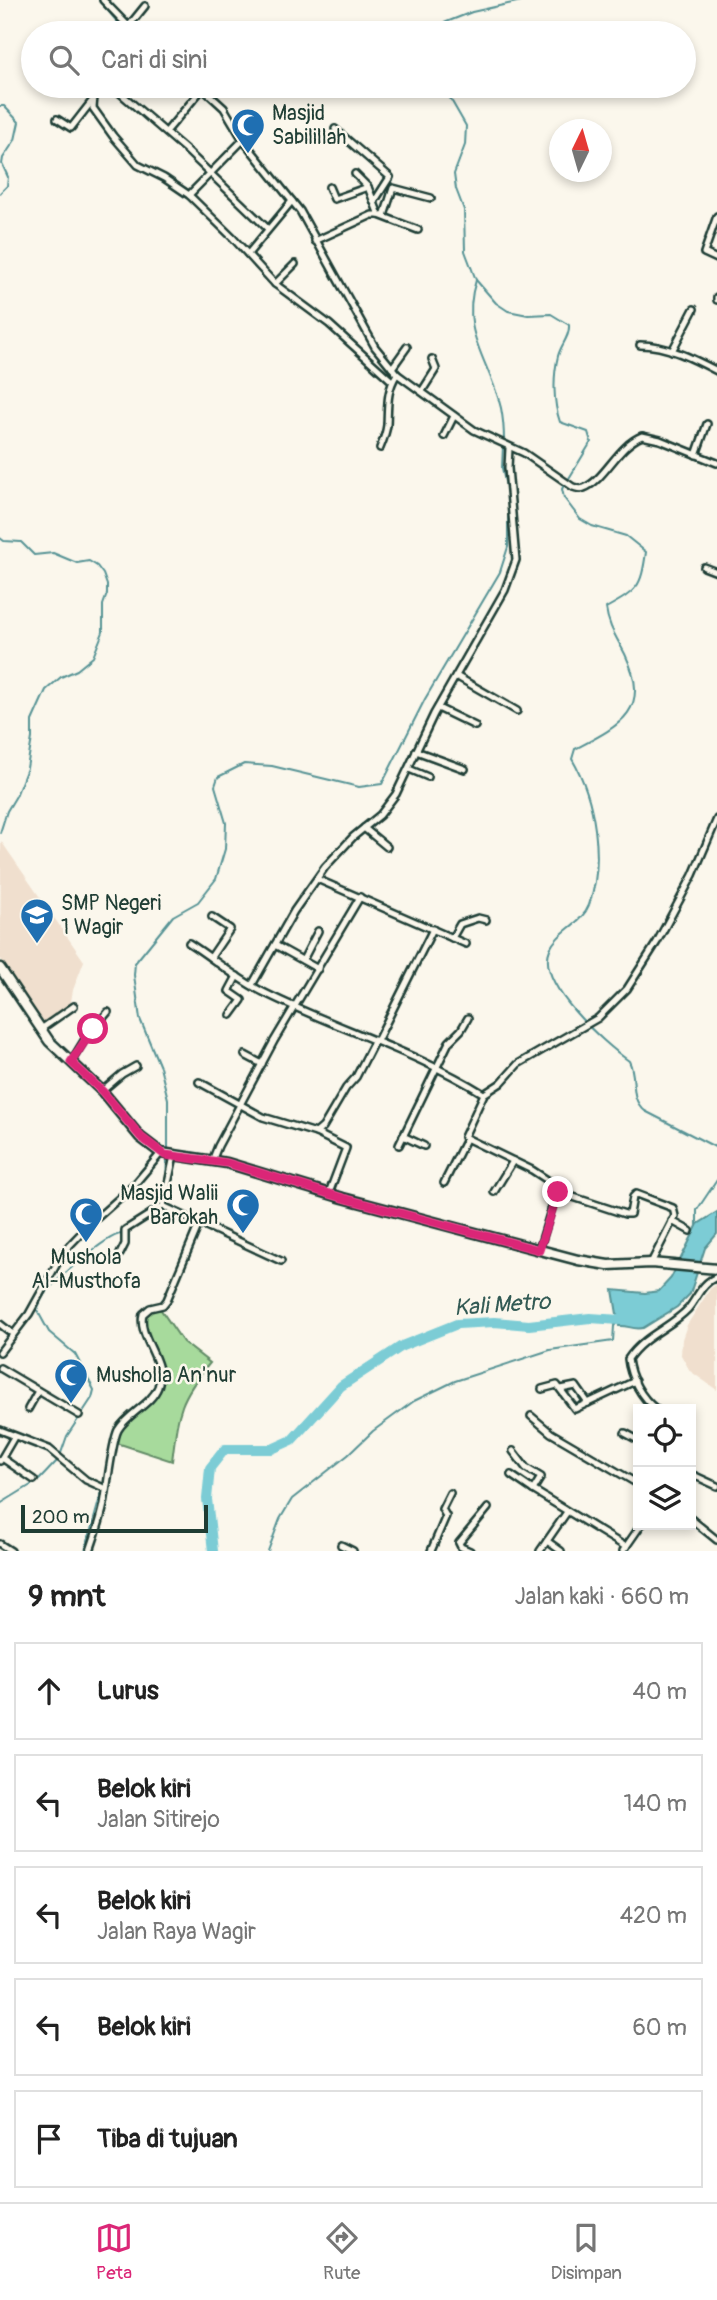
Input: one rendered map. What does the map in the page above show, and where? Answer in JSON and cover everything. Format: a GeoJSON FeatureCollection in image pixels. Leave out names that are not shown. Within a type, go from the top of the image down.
{"type":"FeatureCollection","features":[{"type":"Feature","properties":{"kind":"main road"},"geometry":{"type":"LineString","coordinates":[[0,968],[41,1029],[102,1091],[141,1137],[167,1155],[246,1168],[329,1194],[539,1250],[608,1265],[651,1263],[713,1269]]}},
{"type":"Feature","properties":{"kind":"street"},"geometry":{"type":"LineString","coordinates":[[103,0],[123,21]]}},
{"type":"Feature","properties":{"kind":"street"},"geometry":{"type":"LineString","coordinates":[[137,21],[145,6]]}},
{"type":"Feature","properties":{"kind":"street"},"geometry":{"type":"LineString","coordinates":[[57,119],[71,128],[93,98]]}},
{"type":"Feature","properties":{"kind":"street"},"geometry":{"type":"LineString","coordinates":[[125,98],[166,132],[268,229]]}},
{"type":"Feature","properties":{"kind":"street"},"geometry":{"type":"LineString","coordinates":[[166,132],[192,98]]}},
{"type":"Feature","properties":{"kind":"street"},"geometry":{"type":"LineString","coordinates":[[213,98],[224,108],[243,139],[300,211],[375,347],[397,374],[454,416],[474,430],[524,453],[573,487],[580,489],[587,486],[626,446],[642,436],[717,463]]}},
{"type":"Feature","properties":{"kind":"street"},"geometry":{"type":"LineString","coordinates":[[92,101],[96,113],[138,165],[189,195],[275,284],[328,324],[392,381]]}},
{"type":"Feature","properties":{"kind":"street"},"geometry":{"type":"LineString","coordinates":[[335,129],[390,177],[374,202]]}},
{"type":"Feature","properties":{"kind":"street"},"geometry":{"type":"LineString","coordinates":[[189,195],[243,139]]}},
{"type":"Feature","properties":{"kind":"street"},"geometry":{"type":"LineString","coordinates":[[355,174],[368,187],[382,216]]}},
{"type":"Feature","properties":{"kind":"street"},"geometry":{"type":"LineString","coordinates":[[329,187],[334,199],[368,187]]}},
{"type":"Feature","properties":{"kind":"street"},"geometry":{"type":"LineString","coordinates":[[382,216],[393,188],[431,198]]}},
{"type":"Feature","properties":{"kind":"street"},"geometry":{"type":"LineString","coordinates":[[248,254],[292,201]]}},
{"type":"Feature","properties":{"kind":"street"},"geometry":{"type":"LineString","coordinates":[[315,241],[372,215],[382,216],[418,230]]}},
{"type":"Feature","properties":{"kind":"street"},"geometry":{"type":"LineString","coordinates":[[717,216],[704,253],[717,259]]}},
{"type":"Feature","properties":{"kind":"street"},"geometry":{"type":"LineString","coordinates":[[275,284],[295,264]]}},
{"type":"Feature","properties":{"kind":"street"},"geometry":{"type":"LineString","coordinates":[[672,351],[694,309]]}},
{"type":"Feature","properties":{"kind":"street"},"geometry":{"type":"LineString","coordinates":[[640,345],[672,351],[717,371]]}},
{"type":"Feature","properties":{"kind":"street"},"geometry":{"type":"LineString","coordinates":[[392,368],[407,347]]}},
{"type":"Feature","properties":{"kind":"street"},"geometry":{"type":"LineString","coordinates":[[422,391],[436,369],[432,359]]}},
{"type":"Feature","properties":{"kind":"street"},"geometry":{"type":"LineString","coordinates":[[380,448],[386,431],[386,407],[392,381],[397,374]]}},
{"type":"Feature","properties":{"kind":"street"},"geometry":{"type":"LineString","coordinates":[[444,436],[454,416]]}},
{"type":"Feature","properties":{"kind":"street"},"geometry":{"type":"LineString","coordinates":[[696,455],[707,424]]}},
{"type":"Feature","properties":{"kind":"street"},"geometry":{"type":"LineString","coordinates":[[252,985],[317,878],[340,850],[386,808],[397,794],[438,708],[494,611],[516,560],[505,445]]}},
{"type":"Feature","properties":{"kind":"street"},"geometry":{"type":"LineString","coordinates":[[704,567],[717,572]]}},
{"type":"Feature","properties":{"kind":"street"},"geometry":{"type":"LineString","coordinates":[[456,676],[517,712]]}},
{"type":"Feature","properties":{"kind":"street"},"geometry":{"type":"LineString","coordinates":[[438,708],[475,726]]}},
{"type":"Feature","properties":{"kind":"street"},"geometry":{"type":"LineString","coordinates":[[416,751],[465,769]]}},
{"type":"Feature","properties":{"kind":"street"},"geometry":{"type":"LineString","coordinates":[[409,769],[428,777]]}},
{"type":"Feature","properties":{"kind":"street"},"geometry":{"type":"LineString","coordinates":[[444,1183],[484,1094],[501,1083],[517,1064],[598,1018],[627,989],[657,942],[693,875],[717,819]]}},
{"type":"Feature","properties":{"kind":"street"},"geometry":{"type":"LineString","coordinates":[[364,828],[387,847]]}},
{"type":"Feature","properties":{"kind":"street"},"geometry":{"type":"LineString","coordinates":[[317,878],[466,944]]}},
{"type":"Feature","properties":{"kind":"street"},"geometry":{"type":"LineString","coordinates":[[212,1161],[262,1064],[360,897]]}},
{"type":"Feature","properties":{"kind":"street"},"geometry":{"type":"LineString","coordinates":[[211,957],[230,929],[212,917]]}},
{"type":"Feature","properties":{"kind":"street"},"geometry":{"type":"LineString","coordinates":[[452,938],[460,924],[478,918],[486,920]]}},
{"type":"Feature","properties":{"kind":"street"},"geometry":{"type":"LineString","coordinates":[[316,1133],[323,1127],[346,1088],[356,1077],[433,929]]}},
{"type":"Feature","properties":{"kind":"street"},"geometry":{"type":"LineString","coordinates":[[303,960],[318,931]]}},
{"type":"Feature","properties":{"kind":"street"},"geometry":{"type":"LineString","coordinates":[[189,943],[237,976],[294,1007],[437,1068],[484,1094]]}},
{"type":"Feature","properties":{"kind":"street"},"geometry":{"type":"LineString","coordinates":[[275,945],[318,968]]}},
{"type":"Feature","properties":{"kind":"street"},"geometry":{"type":"LineString","coordinates":[[231,1015],[242,1000],[229,990],[237,976]]}},
{"type":"Feature","properties":{"kind":"street"},"geometry":{"type":"LineString","coordinates":[[41,1029],[74,1006]]}},
{"type":"Feature","properties":{"kind":"street"},"geometry":{"type":"LineString","coordinates":[[71,1062],[85,1039],[108,1012]]}},
{"type":"Feature","properties":{"kind":"street"},"geometry":{"type":"LineString","coordinates":[[399,1145],[449,1042],[461,1030],[468,1017]]}},
{"type":"Feature","properties":{"kind":"street"},"geometry":{"type":"LineString","coordinates":[[245,1055],[262,1064]]}},
{"type":"Feature","properties":{"kind":"street"},"geometry":{"type":"LineString","coordinates":[[102,1091],[136,1066]]}},
{"type":"Feature","properties":{"kind":"street"},"geometry":{"type":"LineString","coordinates":[[199,1082],[263,1117],[316,1133],[346,1148],[329,1194]]}},
{"type":"Feature","properties":{"kind":"street"},"geometry":{"type":"LineString","coordinates":[[403,1136],[424,1146]]}},
{"type":"Feature","properties":{"kind":"street"},"geometry":{"type":"LineString","coordinates":[[466,1139],[557,1186],[558,1192],[539,1250]]}},
{"type":"Feature","properties":{"kind":"street"},"geometry":{"type":"LineString","coordinates":[[163,1206],[167,1155]]}},
{"type":"Feature","properties":{"kind":"street"},"geometry":{"type":"LineString","coordinates":[[0,1352],[29,1314],[64,1251],[167,1155]]}},
{"type":"Feature","properties":{"kind":"street"},"geometry":{"type":"LineString","coordinates":[[494,1192],[513,1161]]}},
{"type":"Feature","properties":{"kind":"street"},"geometry":{"type":"LineString","coordinates":[[558,1192],[628,1215],[631,1214],[634,1194],[673,1208],[675,1212],[672,1222],[651,1263]]}},
{"type":"Feature","properties":{"kind":"street"},"geometry":{"type":"LineString","coordinates":[[163,1206],[281,1261]]}},
{"type":"Feature","properties":{"kind":"street"},"geometry":{"type":"LineString","coordinates":[[120,1254],[125,1244],[125,1230],[163,1206]]}},
{"type":"Feature","properties":{"kind":"street"},"geometry":{"type":"LineString","coordinates":[[672,1222],[690,1231]]}},
{"type":"Feature","properties":{"kind":"street"},"geometry":{"type":"LineString","coordinates":[[90,1551],[104,1504],[117,1432],[158,1387],[159,1372],[142,1325],[143,1314],[150,1308],[163,1305],[167,1300],[200,1224]]}},
{"type":"Feature","properties":{"kind":"street"},"geometry":{"type":"LineString","coordinates":[[649,1404],[635,1381],[628,1359],[637,1346],[685,1311],[705,1284],[717,1277]]}},
{"type":"Feature","properties":{"kind":"street"},"geometry":{"type":"LineString","coordinates":[[0,1324],[13,1334]]}},
{"type":"Feature","properties":{"kind":"street"},"geometry":{"type":"LineString","coordinates":[[0,1368],[79,1415]]}},
{"type":"Feature","properties":{"kind":"street"},"geometry":{"type":"LineString","coordinates":[[542,1389],[555,1384],[573,1408],[578,1409],[635,1381]]}},
{"type":"Feature","properties":{"kind":"street"},"geometry":{"type":"LineString","coordinates":[[561,1389],[576,1386],[588,1404]]}},
{"type":"Feature","properties":{"kind":"street"},"geometry":{"type":"LineString","coordinates":[[28,1409],[38,1391]]}},
{"type":"Feature","properties":{"kind":"street"},"geometry":{"type":"LineString","coordinates":[[531,1416],[551,1433],[633,1481]]}},
{"type":"Feature","properties":{"kind":"street"},"geometry":{"type":"LineString","coordinates":[[0,1430],[49,1449],[86,1480],[106,1489]]}},
{"type":"Feature","properties":{"kind":"street"},"geometry":{"type":"LineString","coordinates":[[625,1433],[633,1437]]}},
{"type":"Feature","properties":{"kind":"street"},"geometry":{"type":"LineString","coordinates":[[14,1437],[1,1460],[34,1480]]}},
{"type":"Feature","properties":{"kind":"street"},"geometry":{"type":"LineString","coordinates":[[513,1451],[523,1465],[541,1477],[533,1490]]}},
{"type":"Feature","properties":{"kind":"street"},"geometry":{"type":"LineString","coordinates":[[511,1475],[625,1549],[638,1530]]}},
{"type":"Feature","properties":{"kind":"street"},"geometry":{"type":"LineString","coordinates":[[696,1476],[717,1486]]}},
{"type":"Feature","properties":{"kind":"street"},"geometry":{"type":"LineString","coordinates":[[431,1551],[446,1516],[442,1508],[450,1493]]}},
{"type":"Feature","properties":{"kind":"street"},"geometry":{"type":"LineString","coordinates":[[470,1551],[459,1543],[488,1508]]}},
{"type":"Feature","properties":{"kind":"street"},"geometry":{"type":"LineString","coordinates":[[540,1551],[567,1512]]}},
{"type":"Feature","properties":{"kind":"street"},"geometry":{"type":"LineString","coordinates":[[696,1523],[717,1540]]}},
{"type":"Feature","properties":{"kind":"street"},"geometry":{"type":"LineString","coordinates":[[547,1541],[561,1551]]}},
{"type":"Feature","properties":{"kind":"street"},"geometry":{"type":"LineString","coordinates":[[0,1544],[11,1551]]}},
{"type":"Feature","properties":{"kind":"street"},"geometry":{"type":"LineString","coordinates":[[341,1545],[353,1551]]}},
{"type":"Feature","properties":{"kind":"shaded area","name":"SMP Negeri 1 Wagir"},"geometry":{"type":"Polygon","coordinates":[[[1,841],[84,961],[70,1007],[43,1025],[0,959],[1,841]]]}},
{"type":"Feature","properties":{"kind":"shaded area"},"geometry":{"type":"Polygon","coordinates":[[[717,1284],[717,1390],[690,1371],[681,1355],[682,1339],[687,1325],[710,1289],[717,1284]]]}},
{"type":"Feature","properties":{"kind":"green space"},"geometry":{"type":"Polygon","coordinates":[[[161,1310],[183,1342],[210,1363],[191,1387],[181,1408],[172,1461],[117,1443],[128,1419],[160,1385],[143,1317],[149,1311],[161,1310]]]}},
{"type":"Feature","properties":{"kind":"water"},"geometry":{"type":"Polygon","coordinates":[[[717,1212],[717,1234],[705,1248],[690,1294],[677,1307],[643,1328],[619,1326],[613,1290],[645,1293],[659,1291],[671,1278],[698,1224],[717,1212]]]}},
{"type":"Feature","properties":{"kind":"waterway"},"geometry":{"type":"LineString","coordinates":[[99,0],[116,21]]}},
{"type":"Feature","properties":{"kind":"waterway"},"geometry":{"type":"LineString","coordinates":[[449,21],[472,12],[526,0]]}},
{"type":"Feature","properties":{"kind":"waterway"},"geometry":{"type":"LineString","coordinates":[[450,98],[466,126],[465,145],[454,174],[464,210],[465,251],[476,280],[496,303],[508,311],[528,315],[551,314],[569,325],[556,364],[556,406],[560,422],[588,432],[591,442],[568,480]]}},
{"type":"Feature","properties":{"kind":"waterway"},"geometry":{"type":"LineString","coordinates":[[0,106],[4,106],[19,122],[15,140],[3,158],[2,164],[8,177],[7,186],[0,193]]}},
{"type":"Feature","properties":{"kind":"waterway"},"geometry":{"type":"LineString","coordinates":[[476,280],[471,316],[478,346],[501,408],[504,441]]}},
{"type":"Feature","properties":{"kind":"waterway"},"geometry":{"type":"LineString","coordinates":[[503,446],[502,468],[508,496]]}},
{"type":"Feature","properties":{"kind":"waterway"},"geometry":{"type":"LineString","coordinates":[[564,485],[564,498],[580,519],[592,526],[626,536],[646,552],[640,581],[636,587],[606,608],[632,673],[635,689],[633,702],[618,723],[575,749],[572,759],[587,792],[592,811],[597,850],[594,888],[586,912],[558,937],[550,949],[548,963],[552,978],[575,1011],[604,1041],[629,1061],[640,1106],[717,1148]]}},
{"type":"Feature","properties":{"kind":"waterway"},"geometry":{"type":"LineString","coordinates":[[168,1150],[168,1099],[160,1067],[140,1019],[135,963],[173,916],[198,902],[216,879],[225,849],[226,823],[215,786],[218,777],[244,764],[272,766],[359,787],[382,784],[425,699],[500,572],[508,547],[508,502]]}},
{"type":"Feature","properties":{"kind":"waterway"},"geometry":{"type":"LineString","coordinates":[[0,538],[4,541],[21,542],[34,555],[53,553],[77,563],[89,561],[97,566],[107,585],[103,605],[103,632],[93,657],[46,690],[32,721],[27,768],[0,833]]}},
{"type":"Feature","properties":{"kind":"waterway"},"geometry":{"type":"LineString","coordinates":[[166,1182],[167,1156]]}},
{"type":"Feature","properties":{"kind":"waterway"},"geometry":{"type":"LineString","coordinates":[[697,1225],[697,1210],[717,1180]]}},
{"type":"Feature","properties":{"kind":"waterway"},"geometry":{"type":"LineString","coordinates":[[153,1209],[162,1198]]}},
{"type":"Feature","properties":{"kind":"waterway"},"geometry":{"type":"LineString","coordinates":[[60,1456],[67,1436],[92,1398],[94,1390],[75,1354],[49,1332],[37,1310],[44,1295],[58,1280],[93,1250],[121,1234],[122,1230]]}},
{"type":"Feature","properties":{"kind":"waterway"},"geometry":{"type":"LineString","coordinates":[[110,1265],[118,1253]]}},
{"type":"Feature","properties":{"kind":"waterway","name":"Kali Metro"},"geometry":{"type":"LineString","coordinates":[[213,1551],[207,1499],[210,1468],[225,1449],[272,1449],[292,1440],[341,1386],[402,1346],[457,1324],[494,1322],[529,1325],[590,1318],[620,1320],[630,1316]]}},
{"type":"Feature","properties":{"kind":"waterway"},"geometry":{"type":"LineString","coordinates":[[268,1551],[280,1519],[292,1499],[348,1455],[373,1431],[414,1401],[455,1381],[550,1350],[613,1341],[614,1326],[619,1320]]}},
{"type":"Feature","properties":{"kind":"waterway"},"geometry":{"type":"LineString","coordinates":[[0,1504],[39,1480],[57,1461]]}},
{"type":"Feature","properties":{"kind":"waterway"},"geometry":{"type":"LineString","coordinates":[[85,1551],[101,1494]]}},
{"type":"Feature","properties":{"kind":"place","name":"Masjid Sabilillah"},"geometry":{"type":"Point","coordinates":[248,155]}},
{"type":"Feature","properties":{"kind":"place","name":"SMP Negeri 1 Wagir"},"geometry":{"type":"Point","coordinates":[37,945]}},
{"type":"Feature","properties":{"kind":"place","name":"Masjid Walii Barokah"},"geometry":{"type":"Point","coordinates":[243,1235]}},
{"type":"Feature","properties":{"kind":"place","name":"Mushola Al-Musthofa"},"geometry":{"type":"Point","coordinates":[86,1244]}},
{"type":"Feature","properties":{"kind":"place","name":"Musholla An'nur"},"geometry":{"type":"Point","coordinates":[71,1405]}},
{"type":"Feature","properties":{"kind":"route"},"geometry":{"type":"LineString","coordinates":[[93,1029],[71,1062],[102,1091],[141,1137],[165,1155],[227,1163],[343,1198],[539,1250],[558,1192]]}}]}
